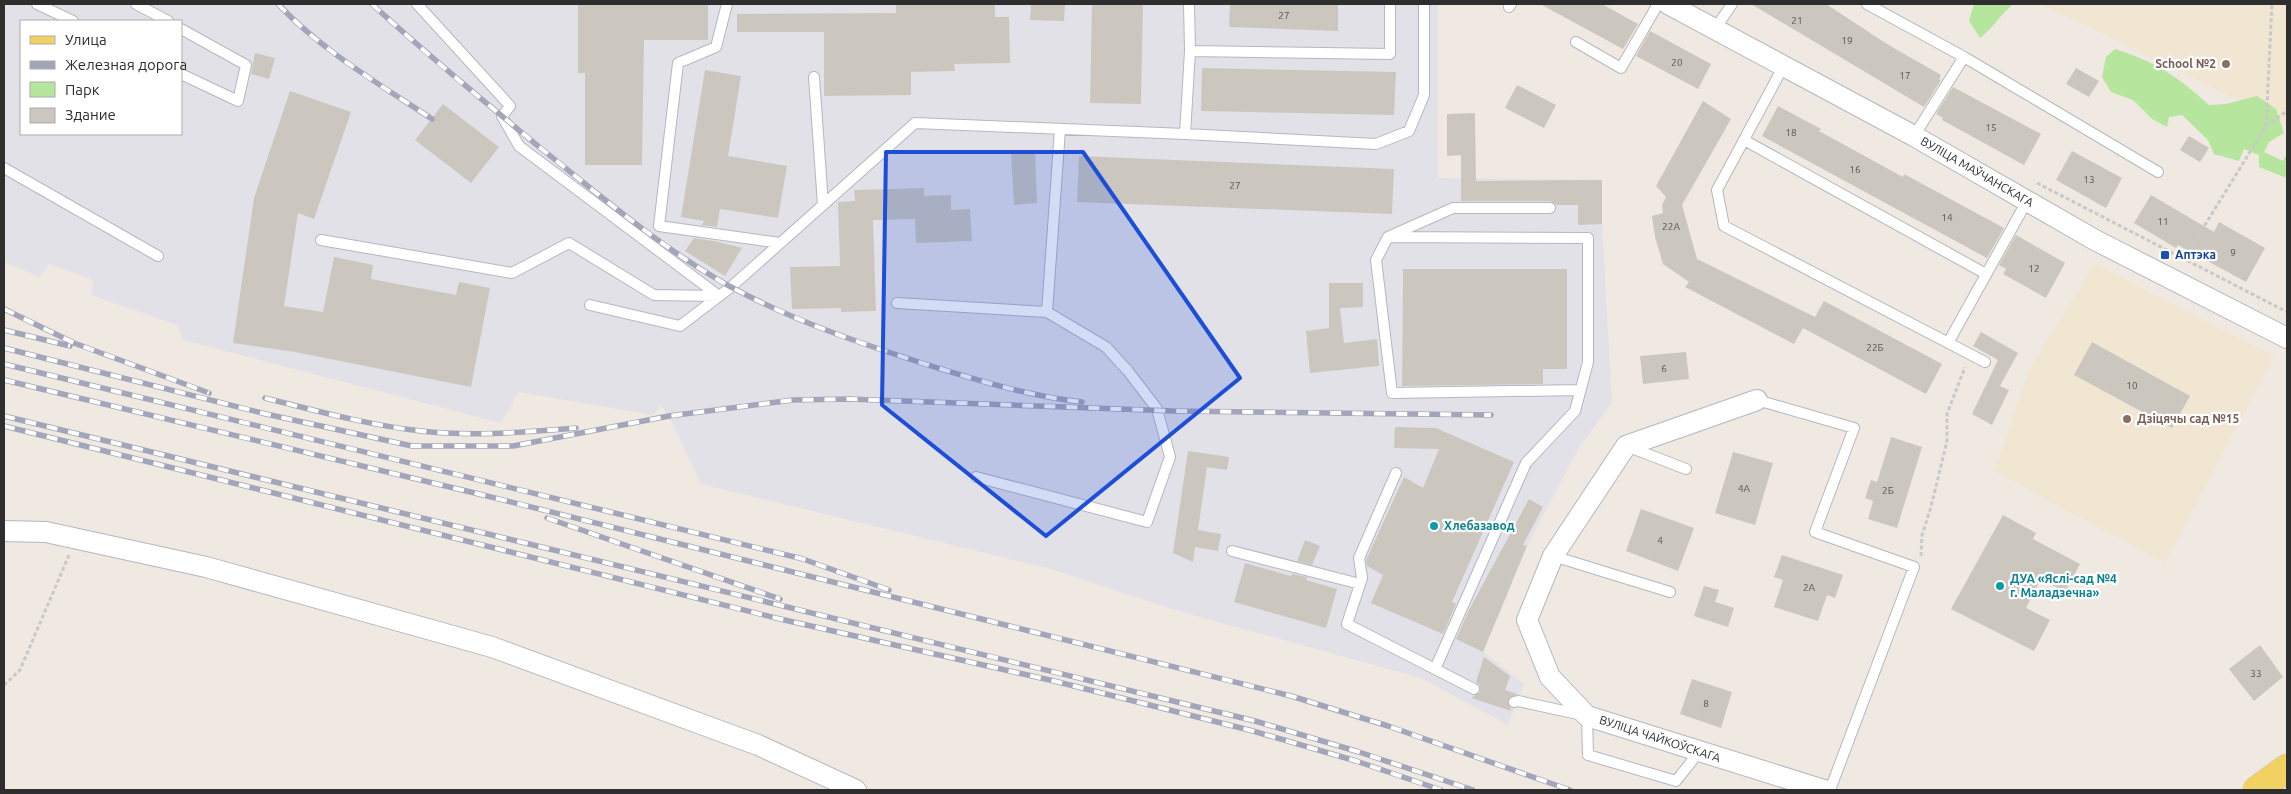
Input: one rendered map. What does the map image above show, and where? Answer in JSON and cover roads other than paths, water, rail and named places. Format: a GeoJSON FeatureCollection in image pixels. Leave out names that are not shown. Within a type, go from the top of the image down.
{"type":"FeatureCollection","features":[{"type":"Feature","properties":{"kind":"main road"},"geometry":{"type":"LineString","coordinates":[[2257,790],[2287,768]]}},
{"type":"Feature","properties":{"kind":"street","name":"ВУЛІЦА МАЎЧАНСКАГА"},"geometry":{"type":"LineString","coordinates":[[1668,4],[1914,136],[2095,240],[2287,338]]}},
{"type":"Feature","properties":{"kind":"street"},"geometry":{"type":"LineString","coordinates":[[1626,446],[1757,400]]}},
{"type":"Feature","properties":{"kind":"street","name":"ВУЛІЦА ЧАЙКОЎСКАГА"},"geometry":{"type":"LineString","coordinates":[[1626,446],[1553,556],[1527,620],[1550,677],[1586,716],[1824,790]]}},
{"type":"Feature","properties":{"kind":"street"},"geometry":{"type":"LineString","coordinates":[[4,530],[46,532],[206,567],[492,647],[758,746],[856,790]]}},
{"type":"Feature","properties":{"kind":"lane"},"geometry":{"type":"LineString","coordinates":[[38,4],[71,20]]}},
{"type":"Feature","properties":{"kind":"lane"},"geometry":{"type":"LineString","coordinates":[[136,4],[166,20]]}},
{"type":"Feature","properties":{"kind":"lane"},"geometry":{"type":"LineString","coordinates":[[417,4],[510,106],[502,116],[519,146],[719,296]]}},
{"type":"Feature","properties":{"kind":"lane"},"geometry":{"type":"LineString","coordinates":[[727,4],[716,47],[678,63],[659,226],[780,243]]}},
{"type":"Feature","properties":{"kind":"lane"},"geometry":{"type":"LineString","coordinates":[[1185,134],[1190,51],[1189,4]]}},
{"type":"Feature","properties":{"kind":"lane"},"geometry":{"type":"LineString","coordinates":[[1190,51],[1390,54],[1390,4]]}},
{"type":"Feature","properties":{"kind":"lane"},"geometry":{"type":"LineString","coordinates":[[590,305],[680,326],[719,296],[915,123],[1376,144],[1409,131],[1424,95],[1424,4]]}},
{"type":"Feature","properties":{"kind":"lane"},"geometry":{"type":"LineString","coordinates":[[1576,42],[1621,68],[1658,4]]}},
{"type":"Feature","properties":{"kind":"lane"},"geometry":{"type":"LineString","coordinates":[[1715,29],[1732,4]]}},
{"type":"Feature","properties":{"kind":"lane"},"geometry":{"type":"LineString","coordinates":[[1867,4],[1964,57],[2158,172]]}},
{"type":"Feature","properties":{"kind":"lane"},"geometry":{"type":"LineString","coordinates":[[182,30],[246,65],[238,102],[182,74]]}},
{"type":"Feature","properties":{"kind":"lane"},"geometry":{"type":"LineString","coordinates":[[1914,136],[1964,57]]}},
{"type":"Feature","properties":{"kind":"lane"},"geometry":{"type":"LineString","coordinates":[[1783,67],[1717,190],[1724,226],[1985,362]]}},
{"type":"Feature","properties":{"kind":"lane"},"geometry":{"type":"LineString","coordinates":[[814,77],[823,205]]}},
{"type":"Feature","properties":{"kind":"lane"},"geometry":{"type":"LineString","coordinates":[[1047,312],[1060,129]]}},
{"type":"Feature","properties":{"kind":"lane"},"geometry":{"type":"LineString","coordinates":[[1744,140],[1986,274]]}},
{"type":"Feature","properties":{"kind":"lane"},"geometry":{"type":"LineString","coordinates":[[4,168],[158,256]]}},
{"type":"Feature","properties":{"kind":"lane"},"geometry":{"type":"LineString","coordinates":[[1948,342],[2027,201]]}},
{"type":"Feature","properties":{"kind":"lane"},"geometry":{"type":"LineString","coordinates":[[1550,208],[1453,208],[1388,237],[1376,260],[1392,393],[1580,390]]}},
{"type":"Feature","properties":{"kind":"lane"},"geometry":{"type":"LineString","coordinates":[[1388,237],[1588,238],[1588,362],[1575,411],[1526,463],[1434,669]]}},
{"type":"Feature","properties":{"kind":"lane"},"geometry":{"type":"LineString","coordinates":[[321,240],[512,273],[569,243],[654,295],[719,296]]}},
{"type":"Feature","properties":{"kind":"lane"},"geometry":{"type":"LineString","coordinates":[[897,303],[1047,312],[1106,347],[1128,371],[1157,409],[1170,457],[1147,522],[976,477]]}},
{"type":"Feature","properties":{"kind":"lane"},"geometry":{"type":"LineString","coordinates":[[1757,400],[1854,428],[1815,532],[1914,567],[1830,790]]}},
{"type":"Feature","properties":{"kind":"lane"},"geometry":{"type":"LineString","coordinates":[[1626,446],[1686,469]]}},
{"type":"Feature","properties":{"kind":"lane"},"geometry":{"type":"LineString","coordinates":[[1396,473],[1360,558],[1362,578],[1347,624],[1474,689]]}},
{"type":"Feature","properties":{"kind":"lane"},"geometry":{"type":"LineString","coordinates":[[1232,551],[1360,584]]}},
{"type":"Feature","properties":{"kind":"lane"},"geometry":{"type":"LineString","coordinates":[[1553,556],[1670,592]]}},
{"type":"Feature","properties":{"kind":"lane"},"geometry":{"type":"LineString","coordinates":[[1514,702],[1518,701],[1586,716],[1588,755],[1676,781],[1699,752]]}},
{"type":"Feature","properties":{"kind":"railway"},"geometry":{"type":"LineString","coordinates":[[278,4],[295,21],[332,51],[432,119]]}},
{"type":"Feature","properties":{"kind":"railway"},"geometry":{"type":"LineString","coordinates":[[372,4],[456,78],[611,205],[682,257],[731,287],[802,320],[900,356],[1003,387],[1042,396],[1082,402]]}},
{"type":"Feature","properties":{"kind":"railway"},"geometry":{"type":"LineString","coordinates":[[4,309],[74,343],[209,393]]}},
{"type":"Feature","properties":{"kind":"railway"},"geometry":{"type":"LineString","coordinates":[[4,330],[70,346]]}},
{"type":"Feature","properties":{"kind":"railway"},"geometry":{"type":"LineString","coordinates":[[4,348],[266,414],[412,446],[513,446],[669,416],[793,400],[849,399],[1174,411],[1491,415]]}},
{"type":"Feature","properties":{"kind":"railway"},"geometry":{"type":"LineString","coordinates":[[4,364],[803,559],[889,590]]}},
{"type":"Feature","properties":{"kind":"railway"},"geometry":{"type":"LineString","coordinates":[[4,380],[483,495],[1291,696],[1388,726],[1570,790]]}},
{"type":"Feature","properties":{"kind":"railway"},"geometry":{"type":"LineString","coordinates":[[265,398],[362,421],[440,433],[479,434],[576,428]]}},
{"type":"Feature","properties":{"kind":"railway"},"geometry":{"type":"LineString","coordinates":[[4,416],[1255,721],[1359,752],[1473,790]]}},
{"type":"Feature","properties":{"kind":"railway"},"geometry":{"type":"LineString","coordinates":[[4,426],[780,619],[1054,681],[1253,731],[1356,761],[1441,790]]}},
{"type":"Feature","properties":{"kind":"railway"},"geometry":{"type":"LineString","coordinates":[[547,518],[780,599]]}},
{"type":"Feature","properties":{"kind":"place","name":"School №2"},"geometry":{"type":"Point","coordinates":[2226,64]}},
{"type":"Feature","properties":{"kind":"place","name":"Аптэка"},"geometry":{"type":"Point","coordinates":[2165,255]}},
{"type":"Feature","properties":{"kind":"place","name":"Дзіцячы сад №15"},"geometry":{"type":"Point","coordinates":[2127,419]}},
{"type":"Feature","properties":{"kind":"place","name":"Хлебазавод"},"geometry":{"type":"Point","coordinates":[1434,526]}},
{"type":"Feature","properties":{"kind":"place","name":"ДУА «Яслі-сад №4 г. Маладзечна»"},"geometry":{"type":"Point","coordinates":[2000,586]}}]}
